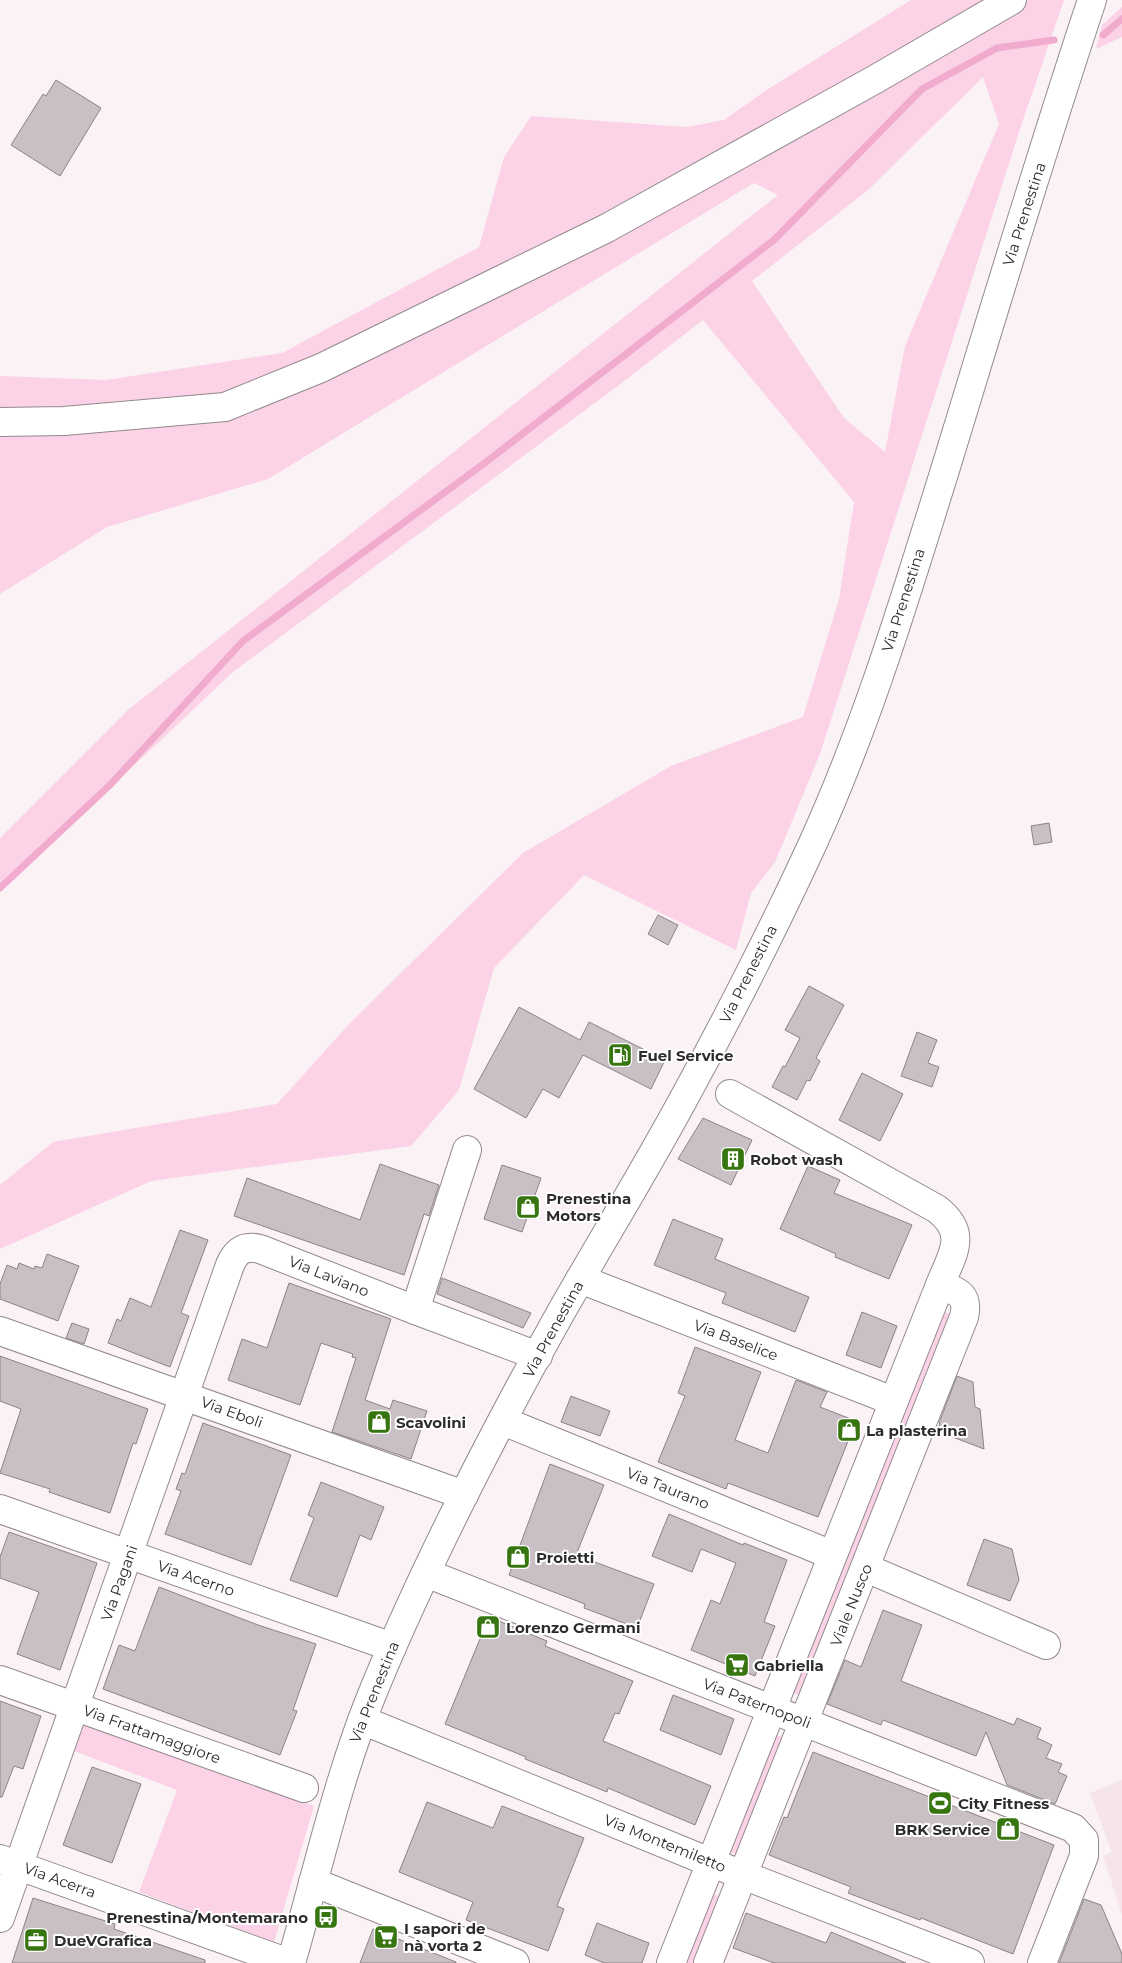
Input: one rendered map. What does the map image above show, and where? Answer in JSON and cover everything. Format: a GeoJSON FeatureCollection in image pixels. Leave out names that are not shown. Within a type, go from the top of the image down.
{"type":"FeatureCollection","features":[{"type":"Feature","properties":{"kind":"street"},"geometry":{"type":"LineString","coordinates":[[0,422],[64,421],[225,407],[321,368],[607,228],[874,80],[1012,0]]}},
{"type":"Feature","properties":{"kind":"street","name":"Via Prenestina"},"geometry":{"type":"LineString","coordinates":[[290,1963],[339,1787],[362,1720],[392,1647],[426,1573],[464,1495],[538,1356],[580,1279],[645,1169],[728,1017],[803,865],[845,768],[877,682],[916,561],[1092,0]]}},
{"type":"Feature","properties":{"kind":"street"},"geometry":{"type":"LineString","coordinates":[[671,1963],[955,1243],[955,1227],[937,1209],[730,1094]]}},
{"type":"Feature","properties":{"kind":"street"},"geometry":{"type":"LineString","coordinates":[[415,1310],[467,1150]]}},
{"type":"Feature","properties":{"kind":"street","name":"Via Laviano"},"geometry":{"type":"LineString","coordinates":[[241,1250],[253,1247],[260,1248],[415,1310],[538,1356]]}},
{"type":"Feature","properties":{"kind":"street","name":"Via Pagani"},"geometry":{"type":"LineString","coordinates":[[0,1918],[9,1862],[75,1706],[230,1265],[233,1258],[241,1250]]}},
{"type":"Feature","properties":{"kind":"street","name":"Via Baselice"},"geometry":{"type":"LineString","coordinates":[[580,1279],[893,1401]]}},
{"type":"Feature","properties":{"kind":"street","name":"Viale Nusco"},"geometry":{"type":"LineString","coordinates":[[708,1963],[964,1317],[966,1303],[962,1297],[958,1292],[940,1285]]}},
{"type":"Feature","properties":{"kind":"street","name":"Via Eboli"},"geometry":{"type":"LineString","coordinates":[[0,1331],[464,1495]]}},
{"type":"Feature","properties":{"kind":"street","name":"Via Taurano"},"geometry":{"type":"LineString","coordinates":[[503,1421],[832,1555]]}},
{"type":"Feature","properties":{"kind":"street","name":"Via Acerno"},"geometry":{"type":"LineString","coordinates":[[0,1509],[392,1647]]}},
{"type":"Feature","properties":{"kind":"street"},"geometry":{"type":"LineString","coordinates":[[866,1568],[1046,1645]]}},
{"type":"Feature","properties":{"kind":"street","name":"Via Paternopoli"},"geometry":{"type":"LineString","coordinates":[[426,1573],[1066,1825],[1080,1833],[1086,1847],[1082,1863],[1042,1963]]}},
{"type":"Feature","properties":{"kind":"street","name":"Via Frattamaggiore"},"geometry":{"type":"LineString","coordinates":[[0,1680],[304,1788]]}},
{"type":"Feature","properties":{"kind":"street","name":"Via Montemiletto"},"geometry":{"type":"LineString","coordinates":[[362,1720],[712,1863],[970,1963]]}},
{"type":"Feature","properties":{"kind":"street","name":"Via Acerra"},"geometry":{"type":"LineString","coordinates":[[9,1862],[290,1963]]}},
{"type":"Feature","properties":{"kind":"street"},"geometry":{"type":"LineString","coordinates":[[312,1882],[515,1963]]}},
{"type":"Feature","properties":{"kind":"shaded area"},"geometry":{"type":"Polygon","coordinates":[[[911,0],[1064,0],[1021,126],[820,754],[775,862],[751,893],[736,950],[584,875],[494,968],[459,1090],[411,1146],[151,1181],[0,1249],[0,1185],[53,1142],[277,1104],[350,1023],[523,853],[671,766],[803,717],[839,599],[854,502],[703,320],[623,382],[233,672],[0,892],[0,838],[128,710],[778,195],[754,183],[268,479],[107,527],[0,594],[0,376],[106,380],[282,353],[479,247],[504,157],[531,116],[687,127],[724,120],[765,91],[911,0]],[[983,77],[868,190],[752,281],[844,418],[885,452],[905,346],[999,124],[983,77]]]}},
{"type":"Feature","properties":{"kind":"shaded area"},"geometry":{"type":"Polygon","coordinates":[[[1122,7],[1122,37],[1096,49],[1102,25],[1122,7]]]}},
{"type":"Feature","properties":{"kind":"shaded area"},"geometry":{"type":"Polygon","coordinates":[[[937,1309],[950,1314],[801,1696],[787,1690],[937,1309]]]}},
{"type":"Feature","properties":{"kind":"shaded area"},"geometry":{"type":"Polygon","coordinates":[[[81,1718],[314,1806],[274,1942],[139,1892],[177,1790],[69,1749],[81,1718]]]}},
{"type":"Feature","properties":{"kind":"shaded area"},"geometry":{"type":"Polygon","coordinates":[[[771,1733],[784,1738],[738,1855],[725,1850],[771,1733]]]}},
{"type":"Feature","properties":{"kind":"shaded area"},"geometry":{"type":"Polygon","coordinates":[[[1122,1780],[1122,1915],[1103,1856],[1112,1852],[1090,1793],[1122,1780]]]}},
{"type":"Feature","properties":{"kind":"shaded area"},"geometry":{"type":"Polygon","coordinates":[[[708,1892],[722,1897],[696,1963],[680,1963],[708,1892]]]}},
{"type":"Feature","properties":{"kind":"building"},"geometry":{"type":"Polygon","coordinates":[[[56,80],[101,108],[60,176],[11,145],[43,94],[46,96],[56,80]]]}},
{"type":"Feature","properties":{"kind":"building"},"geometry":{"type":"Polygon","coordinates":[[[1049,823],[1052,842],[1034,845],[1031,826],[1049,823]]]}},
{"type":"Feature","properties":{"kind":"building"},"geometry":{"type":"Polygon","coordinates":[[[658,915],[678,925],[668,945],[648,934],[658,915]]]}},
{"type":"Feature","properties":{"kind":"building"},"geometry":{"type":"Polygon","coordinates":[[[809,986],[844,1005],[816,1058],[820,1061],[810,1081],[807,1080],[797,1100],[772,1087],[800,1038],[785,1030],[809,986]]]}},
{"type":"Feature","properties":{"kind":"building"},"geometry":{"type":"Polygon","coordinates":[[[519,1007],[580,1040],[589,1022],[665,1060],[651,1089],[583,1055],[559,1098],[543,1089],[526,1118],[474,1089],[519,1007]]]}},
{"type":"Feature","properties":{"kind":"building"},"geometry":{"type":"Polygon","coordinates":[[[917,1032],[937,1040],[928,1063],[939,1067],[932,1087],[901,1076],[917,1032]]]}},
{"type":"Feature","properties":{"kind":"building"},"geometry":{"type":"Polygon","coordinates":[[[862,1073],[903,1094],[880,1141],[839,1120],[862,1073]]]}},
{"type":"Feature","properties":{"kind":"building"},"geometry":{"type":"Polygon","coordinates":[[[703,1118],[752,1140],[731,1185],[678,1159],[703,1118]]]}},
{"type":"Feature","properties":{"kind":"building"},"geometry":{"type":"Polygon","coordinates":[[[380,1164],[439,1185],[429,1216],[424,1214],[404,1275],[234,1216],[247,1178],[360,1220],[380,1164]]]}},
{"type":"Feature","properties":{"kind":"building"},"geometry":{"type":"Polygon","coordinates":[[[502,1165],[541,1178],[522,1232],[484,1219],[502,1165]]]}},
{"type":"Feature","properties":{"kind":"building"},"geometry":{"type":"Polygon","coordinates":[[[808,1166],[840,1180],[834,1193],[912,1225],[889,1279],[835,1257],[836,1254],[780,1229],[808,1166]]]}},
{"type":"Feature","properties":{"kind":"building"},"geometry":{"type":"Polygon","coordinates":[[[673,1219],[723,1239],[715,1259],[809,1297],[795,1332],[722,1303],[726,1293],[654,1265],[673,1219]]]}},
{"type":"Feature","properties":{"kind":"building"},"geometry":{"type":"Polygon","coordinates":[[[180,1230],[208,1240],[181,1313],[189,1316],[170,1367],[108,1343],[117,1319],[121,1321],[130,1298],[151,1307],[180,1230]]]}},
{"type":"Feature","properties":{"kind":"building"},"geometry":{"type":"Polygon","coordinates":[[[47,1254],[79,1266],[58,1321],[0,1299],[0,1284],[7,1265],[17,1269],[19,1263],[34,1269],[35,1266],[42,1268],[47,1254]]]}},
{"type":"Feature","properties":{"kind":"building"},"geometry":{"type":"Polygon","coordinates":[[[442,1278],[531,1313],[523,1328],[437,1294],[442,1278]]]}},
{"type":"Feature","properties":{"kind":"building"},"geometry":{"type":"Polygon","coordinates":[[[289,1283],[391,1319],[365,1400],[390,1409],[393,1400],[427,1411],[411,1459],[332,1432],[356,1358],[352,1357],[353,1354],[321,1343],[300,1405],[228,1380],[242,1339],[267,1348],[289,1283]]]}},
{"type":"Feature","properties":{"kind":"building"},"geometry":{"type":"Polygon","coordinates":[[[862,1312],[897,1326],[881,1368],[846,1355],[862,1312]]]}},
{"type":"Feature","properties":{"kind":"building"},"geometry":{"type":"Polygon","coordinates":[[[72,1323],[89,1329],[84,1344],[66,1338],[72,1323]]]}},
{"type":"Feature","properties":{"kind":"building"},"geometry":{"type":"Polygon","coordinates":[[[695,1347],[761,1372],[735,1440],[768,1453],[796,1380],[827,1392],[820,1407],[856,1421],[818,1517],[728,1483],[726,1489],[658,1462],[685,1396],[678,1393],[695,1347]]]}},
{"type":"Feature","properties":{"kind":"building"},"geometry":{"type":"Polygon","coordinates":[[[0,1356],[148,1409],[136,1444],[133,1443],[110,1513],[49,1492],[50,1489],[0,1473],[21,1409],[0,1401],[0,1356]]]}},
{"type":"Feature","properties":{"kind":"building"},"geometry":{"type":"Polygon","coordinates":[[[957,1376],[973,1382],[975,1407],[980,1409],[984,1449],[937,1431],[957,1376]]]}},
{"type":"Feature","properties":{"kind":"building"},"geometry":{"type":"Polygon","coordinates":[[[571,1396],[610,1411],[600,1436],[561,1422],[571,1396]]]}},
{"type":"Feature","properties":{"kind":"building"},"geometry":{"type":"Polygon","coordinates":[[[203,1423],[291,1455],[251,1565],[165,1534],[181,1491],[176,1489],[182,1473],[185,1474],[203,1423]]]}},
{"type":"Feature","properties":{"kind":"building"},"geometry":{"type":"Polygon","coordinates":[[[550,1464],[604,1485],[576,1555],[654,1584],[637,1628],[584,1608],[585,1604],[509,1575],[550,1464]]]}},
{"type":"Feature","properties":{"kind":"building"},"geometry":{"type":"Polygon","coordinates":[[[321,1482],[384,1507],[371,1540],[360,1535],[337,1597],[290,1580],[314,1518],[308,1515],[321,1482]]]}},
{"type":"Feature","properties":{"kind":"building"},"geometry":{"type":"Polygon","coordinates":[[[669,1514],[743,1545],[744,1543],[787,1560],[764,1622],[775,1626],[755,1676],[691,1650],[711,1600],[720,1604],[736,1563],[701,1549],[692,1572],[652,1556],[669,1514]]]}},
{"type":"Feature","properties":{"kind":"building"},"geometry":{"type":"Polygon","coordinates":[[[9,1532],[97,1563],[60,1670],[17,1654],[39,1592],[0,1578],[0,1557],[9,1532]]]}},
{"type":"Feature","properties":{"kind":"building"},"geometry":{"type":"Polygon","coordinates":[[[984,1539],[1012,1549],[1019,1580],[1010,1601],[967,1585],[984,1539]]]}},
{"type":"Feature","properties":{"kind":"building"},"geometry":{"type":"Polygon","coordinates":[[[159,1587],[258,1625],[316,1644],[293,1710],[297,1711],[280,1755],[103,1689],[119,1645],[135,1651],[159,1587]]]}},
{"type":"Feature","properties":{"kind":"building"},"geometry":{"type":"Polygon","coordinates":[[[883,1610],[922,1625],[901,1681],[1014,1725],[1017,1718],[1041,1728],[1037,1738],[1052,1745],[1046,1758],[1062,1764],[1058,1772],[1067,1776],[1055,1804],[1007,1785],[986,1732],[976,1756],[883,1720],[881,1725],[827,1704],[845,1660],[861,1667],[883,1610]]]}},
{"type":"Feature","properties":{"kind":"building"},"geometry":{"type":"Polygon","coordinates":[[[489,1617],[547,1641],[545,1646],[633,1681],[619,1714],[615,1713],[603,1741],[711,1786],[695,1825],[608,1788],[607,1792],[525,1759],[526,1757],[445,1724],[489,1617]]]}},
{"type":"Feature","properties":{"kind":"building"},"geometry":{"type":"Polygon","coordinates":[[[673,1695],[734,1719],[721,1755],[660,1730],[673,1695]]]}},
{"type":"Feature","properties":{"kind":"building"},"geometry":{"type":"Polygon","coordinates":[[[0,1701],[41,1716],[23,1769],[14,1766],[2,1797],[0,1797],[0,1701]]]}},
{"type":"Feature","properties":{"kind":"building"},"geometry":{"type":"Polygon","coordinates":[[[813,1752],[1054,1845],[1013,1954],[921,1918],[920,1920],[848,1893],[851,1887],[769,1855],[784,1817],[787,1818],[813,1752]]]}},
{"type":"Feature","properties":{"kind":"building"},"geometry":{"type":"Polygon","coordinates":[[[92,1767],[141,1784],[112,1863],[63,1845],[92,1767]]]}},
{"type":"Feature","properties":{"kind":"building"},"geometry":{"type":"Polygon","coordinates":[[[427,1802],[493,1828],[502,1806],[584,1838],[557,1906],[564,1909],[548,1951],[466,1920],[473,1902],[399,1872],[427,1802]]]}},
{"type":"Feature","properties":{"kind":"building"},"geometry":{"type":"Polygon","coordinates":[[[33,1898],[115,1924],[114,1929],[205,1960],[205,1963],[12,1963],[33,1898]]]}},
{"type":"Feature","properties":{"kind":"building"},"geometry":{"type":"Polygon","coordinates":[[[1084,1899],[1101,1905],[1122,1954],[1122,1963],[1059,1963],[1084,1899]]]}},
{"type":"Feature","properties":{"kind":"building"},"geometry":{"type":"Polygon","coordinates":[[[746,1913],[826,1943],[831,1932],[906,1963],[774,1963],[733,1948],[746,1913]]]}},
{"type":"Feature","properties":{"kind":"building"},"geometry":{"type":"Polygon","coordinates":[[[597,1923],[649,1943],[642,1963],[604,1963],[585,1955],[597,1923]]]}},
{"type":"Feature","properties":{"kind":"building"},"geometry":{"type":"Polygon","coordinates":[[[373,1929],[456,1962],[456,1963],[360,1963],[373,1929]]]}},
{"type":"Feature","properties":{"kind":"waterway"},"geometry":{"type":"LineString","coordinates":[[1103,35],[1122,19]]}},
{"type":"Feature","properties":{"kind":"waterway"},"geometry":{"type":"LineString","coordinates":[[0,888],[110,785],[243,641],[486,462],[774,240],[922,89],[997,48],[1054,40]]}},
{"type":"Feature","properties":{"kind":"place","name":"Fuel Service"},"geometry":{"type":"Point","coordinates":[620,1055]}},
{"type":"Feature","properties":{"kind":"place","name":"Robot wash"},"geometry":{"type":"Point","coordinates":[733,1159]}},
{"type":"Feature","properties":{"kind":"place","name":"Prenestina Motors"},"geometry":{"type":"Point","coordinates":[528,1207]}},
{"type":"Feature","properties":{"kind":"place","name":"Scavolini"},"geometry":{"type":"Point","coordinates":[379,1422]}},
{"type":"Feature","properties":{"kind":"place","name":"La plasterina"},"geometry":{"type":"Point","coordinates":[849,1430]}},
{"type":"Feature","properties":{"kind":"place","name":"Proietti"},"geometry":{"type":"Point","coordinates":[518,1557]}},
{"type":"Feature","properties":{"kind":"place","name":"Lorenzo Germani"},"geometry":{"type":"Point","coordinates":[488,1627]}},
{"type":"Feature","properties":{"kind":"place","name":"Gabriella"},"geometry":{"type":"Point","coordinates":[737,1665]}},
{"type":"Feature","properties":{"kind":"place","name":"City Fitness"},"geometry":{"type":"Point","coordinates":[940,1803]}},
{"type":"Feature","properties":{"kind":"place","name":"BRK Service"},"geometry":{"type":"Point","coordinates":[1008,1829]}},
{"type":"Feature","properties":{"kind":"place","name":"Prenestina/Montemarano"},"geometry":{"type":"Point","coordinates":[326,1917]}},
{"type":"Feature","properties":{"kind":"place","name":"I sapori de nà vorta 2"},"geometry":{"type":"Point","coordinates":[386,1937]}},
{"type":"Feature","properties":{"kind":"place","name":"DueVGrafica"},"geometry":{"type":"Point","coordinates":[36,1940]}}]}
